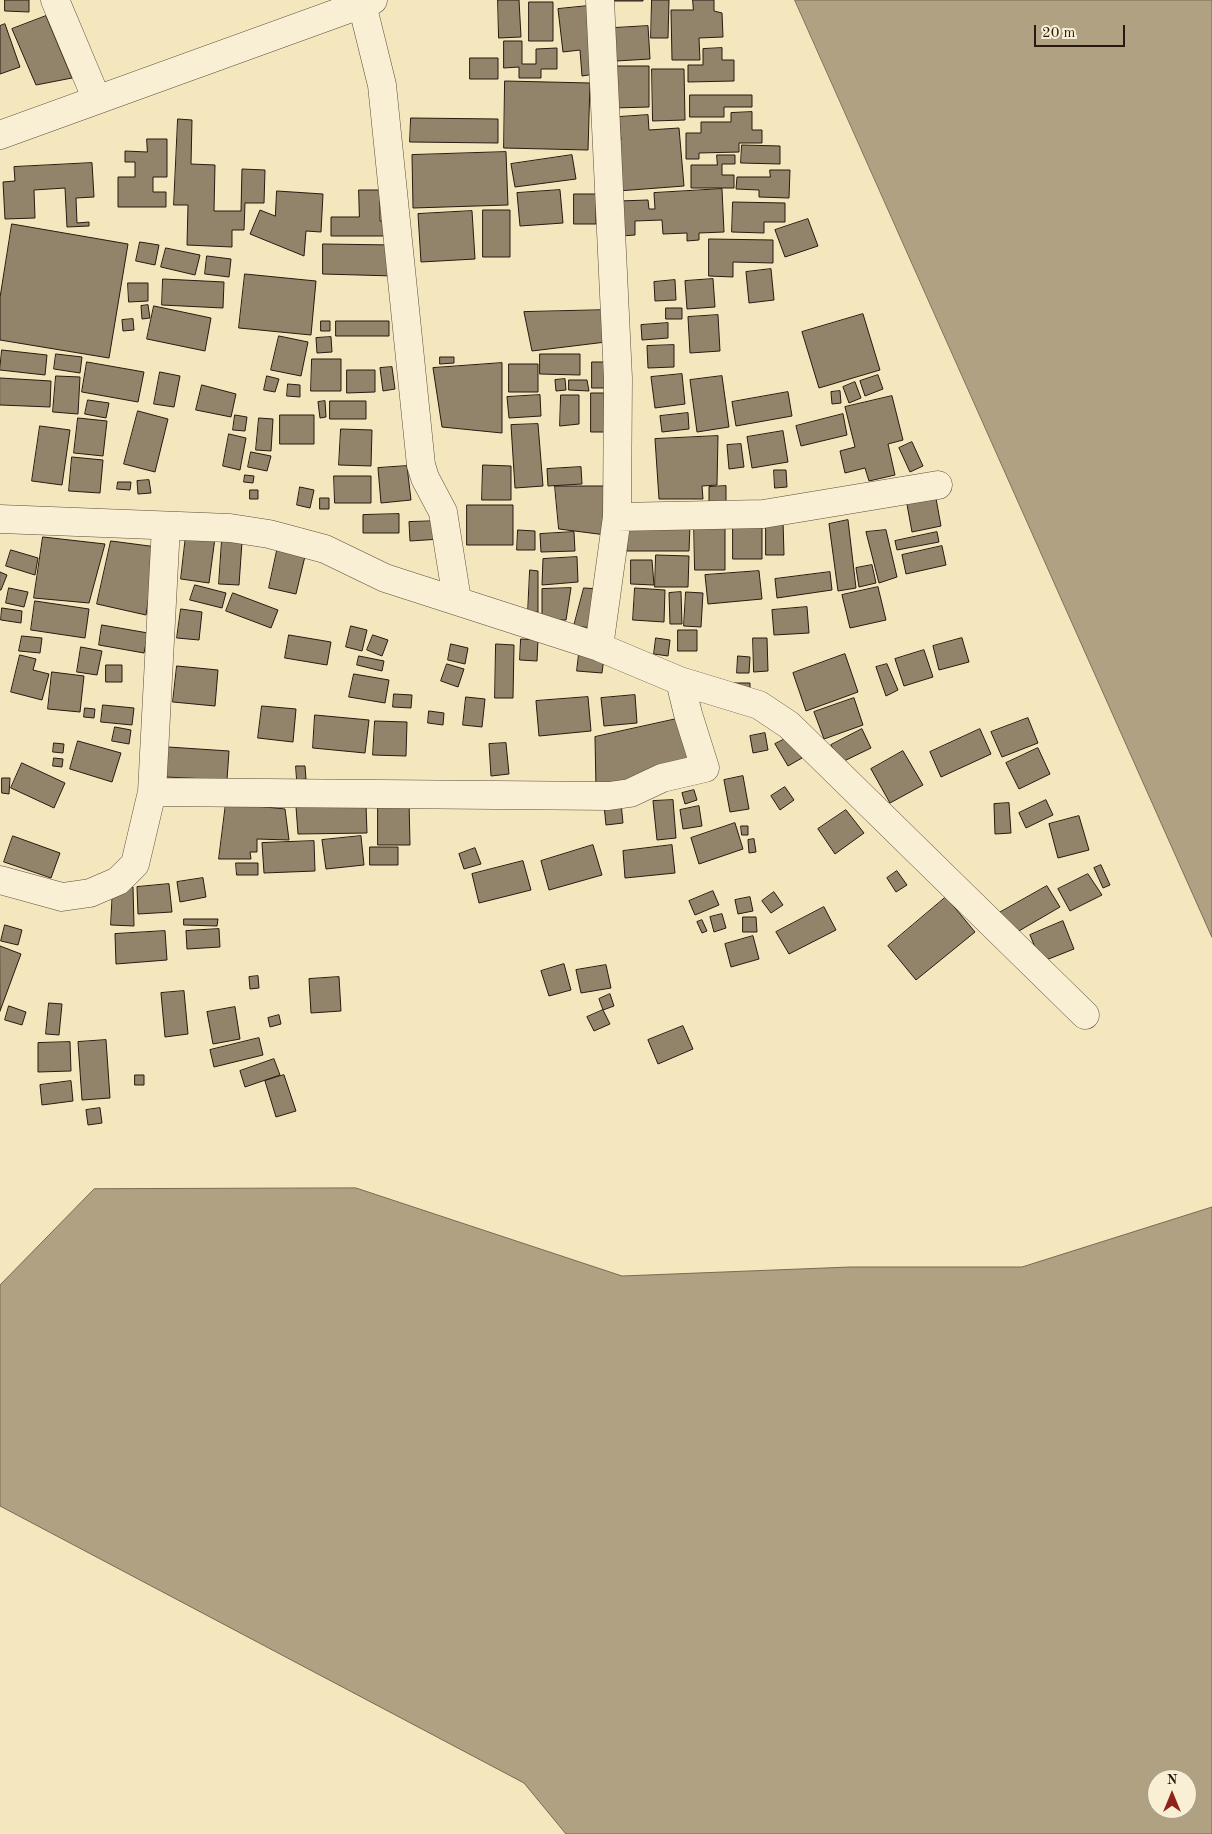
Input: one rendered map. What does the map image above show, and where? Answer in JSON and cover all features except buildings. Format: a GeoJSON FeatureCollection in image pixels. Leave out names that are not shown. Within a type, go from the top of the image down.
{"type":"FeatureCollection","features":[{"type":"Feature","properties":{"kind":"street"},"geometry":{"type":"LineString","coordinates":[[55,0],[98,100]]}},
{"type":"Feature","properties":{"kind":"street"},"geometry":{"type":"LineString","coordinates":[[599,647],[617,517],[618,378],[600,0]]}},
{"type":"Feature","properties":{"kind":"street"},"geometry":{"type":"LineString","coordinates":[[0,136],[365,1],[382,84],[421,464],[425,478],[443,512],[457,600]]}},
{"type":"Feature","properties":{"kind":"street"},"geometry":{"type":"LineString","coordinates":[[617,517],[763,514],[938,485]]}},
{"type":"Feature","properties":{"kind":"street"},"geometry":{"type":"LineString","coordinates":[[0,519],[230,528],[268,534],[325,549],[385,578],[599,647],[680,681],[759,705],[789,725],[1085,1015]]}},
{"type":"Feature","properties":{"kind":"street"},"geometry":{"type":"LineString","coordinates":[[0,880],[62,897],[90,893],[118,881],[134,864],[152,792],[166,526]]}},
{"type":"Feature","properties":{"kind":"street"},"geometry":{"type":"LineString","coordinates":[[152,792],[609,796],[630,793],[662,778],[705,768],[680,681]]}},
{"type":"Feature","properties":{"kind":"shaded area"},"geometry":{"type":"Polygon","coordinates":[[[795,0],[1212,0],[1212,937],[795,0]]]}},
{"type":"Feature","properties":{"kind":"shaded area"},"geometry":{"type":"Polygon","coordinates":[[[356,1188],[622,1276],[850,1267],[1022,1267],[1212,1207],[1212,1834],[566,1834],[524,1783],[0,1506],[0,1285],[94,1189],[356,1188]]]}}]}
